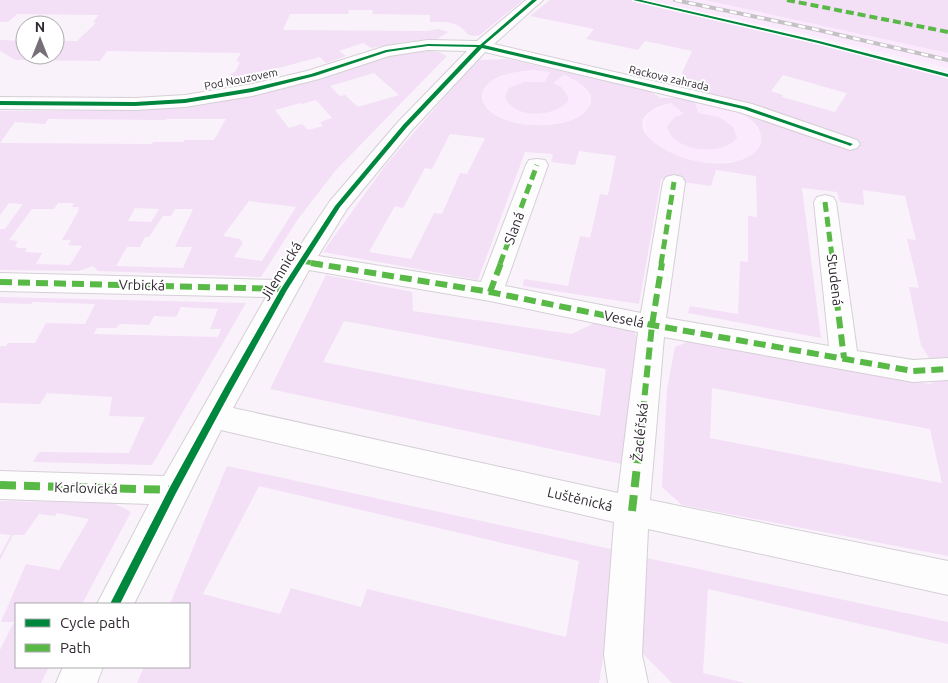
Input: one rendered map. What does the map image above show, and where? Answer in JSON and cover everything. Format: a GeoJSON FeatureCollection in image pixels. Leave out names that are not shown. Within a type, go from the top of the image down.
{"type":"FeatureCollection","features":[{"type":"Feature","properties":{"kind":"street","name":"Jilemnická"},"geometry":{"type":"LineString","coordinates":[[116,603],[172,490],[284,289],[338,206],[405,126],[481,46],[535,0]]}},
{"type":"Feature","properties":{"kind":"street","name":"Pod Nouzovem"},"geometry":{"type":"LineString","coordinates":[[0,103],[135,104],[185,101],[252,90],[313,74],[386,51],[428,45],[481,46]]}},
{"type":"Feature","properties":{"kind":"street","name":"Rackova zahrada"},"geometry":{"type":"LineString","coordinates":[[481,46],[745,108],[850,144]]}},
{"type":"Feature","properties":{"kind":"street","name":"Slaná"},"geometry":{"type":"LineString","coordinates":[[490,292],[537,165]]}},
{"type":"Feature","properties":{"kind":"street","name":"Žacléřská"},"geometry":{"type":"LineString","coordinates":[[628,683],[623,655],[632,511],[652,325],[674,182]]}},
{"type":"Feature","properties":{"kind":"street","name":"Studená"},"geometry":{"type":"LineString","coordinates":[[825,202],[844,358]]}},
{"type":"Feature","properties":{"kind":"street","name":"Veselá"},"geometry":{"type":"LineString","coordinates":[[301,261],[490,292],[652,325],[913,371],[948,369]]}},
{"type":"Feature","properties":{"kind":"street","name":"Vrbická"},"geometry":{"type":"LineString","coordinates":[[0,282],[284,289]]}},
{"type":"Feature","properties":{"kind":"street","name":"Luštěnická"},"geometry":{"type":"LineString","coordinates":[[214,416],[632,511],[948,578]]}},
{"type":"Feature","properties":{"kind":"street","name":"Karlovická"},"geometry":{"type":"LineString","coordinates":[[0,485],[172,490]]}},
{"type":"Feature","properties":{"kind":"street"},"geometry":{"type":"LineString","coordinates":[[76,683],[84,668]]}},
{"type":"Feature","properties":{"kind":"shaded area"},"geometry":{"type":"Polygon","coordinates":[[[0,0],[523,0],[480,35],[475,36],[470,35],[452,23],[430,22],[430,15],[372,14],[373,10],[349,10],[348,14],[290,14],[283,30],[428,31],[438,29],[448,32],[436,40],[412,41],[371,48],[363,43],[339,51],[346,56],[326,63],[320,57],[248,76],[249,83],[203,90],[204,83],[226,83],[240,62],[236,61],[241,53],[107,51],[100,61],[65,61],[65,41],[77,41],[96,23],[93,22],[99,15],[17,14],[8,22],[0,22],[0,0]]]}},
{"type":"Feature","properties":{"kind":"shaded area"},"geometry":{"type":"Polygon","coordinates":[[[550,0],[632,0],[869,56],[948,78],[948,556],[682,505],[662,487],[667,389],[675,347],[695,339],[929,384],[942,379],[921,345],[909,287],[919,288],[907,239],[916,240],[905,196],[863,190],[864,205],[840,202],[837,192],[802,188],[821,338],[688,313],[690,306],[738,314],[740,261],[748,262],[748,216],[757,217],[756,176],[716,170],[711,186],[661,179],[639,304],[523,286],[524,279],[568,286],[580,236],[590,238],[600,194],[608,195],[616,156],[579,151],[575,165],[551,162],[553,154],[525,152],[478,280],[323,252],[385,166],[477,60],[507,59],[646,89],[661,98],[698,98],[682,73],[692,51],[645,41],[638,50],[586,39],[594,29],[530,16],[550,0]],[[532,70],[511,73],[491,82],[482,93],[486,107],[498,117],[516,123],[536,125],[557,124],[575,119],[587,109],[591,96],[589,92],[579,83],[564,75],[553,83],[561,87],[568,96],[568,101],[562,107],[554,111],[535,114],[517,109],[505,97],[509,88],[524,82],[545,82],[550,72],[532,70]],[[783,75],[771,91],[783,95],[782,97],[835,112],[847,93],[783,75]],[[695,102],[698,113],[719,117],[733,127],[737,138],[730,144],[710,149],[698,149],[678,142],[671,135],[667,126],[675,117],[684,114],[671,103],[650,112],[643,122],[646,134],[658,145],[676,155],[697,161],[720,163],[741,160],[757,150],[761,143],[759,130],[755,123],[739,112],[723,106],[695,102]],[[450,134],[432,169],[425,168],[403,208],[395,206],[369,252],[411,259],[434,213],[442,214],[460,173],[467,174],[485,138],[450,134]],[[712,388],[710,438],[942,483],[930,429],[712,388]]]}},
{"type":"Feature","properties":{"kind":"shaded area"},"geometry":{"type":"Polygon","coordinates":[[[646,0],[705,0],[863,33],[948,53],[948,68],[810,35],[646,0]]]}},
{"type":"Feature","properties":{"kind":"shaded area"},"geometry":{"type":"Polygon","coordinates":[[[705,0],[948,0],[948,53],[705,0]]]}},
{"type":"Feature","properties":{"kind":"shaded area"},"geometry":{"type":"Polygon","coordinates":[[[0,40],[15,41],[15,60],[0,51],[0,40]]]}},
{"type":"Feature","properties":{"kind":"shaded area"},"geometry":{"type":"Polygon","coordinates":[[[421,51],[439,52],[447,56],[336,170],[298,219],[261,277],[98,271],[93,266],[79,271],[0,270],[0,229],[5,229],[23,204],[9,203],[0,215],[0,143],[0,111],[158,108],[221,101],[283,88],[379,58],[421,51]],[[374,73],[330,86],[340,96],[345,95],[358,107],[399,95],[374,73]],[[316,100],[275,110],[289,128],[302,124],[308,130],[323,126],[320,122],[332,118],[316,100]],[[48,119],[45,124],[15,122],[0,143],[152,144],[153,142],[214,140],[226,119],[48,119]],[[249,201],[223,236],[240,239],[243,243],[234,257],[262,261],[296,207],[249,201]],[[58,203],[54,209],[32,209],[9,240],[18,241],[15,246],[27,248],[25,252],[42,253],[36,264],[70,265],[82,246],[68,245],[71,240],[62,240],[79,207],[72,207],[74,203],[58,203]],[[135,208],[128,221],[151,222],[159,209],[135,208]],[[175,209],[171,216],[163,216],[149,237],[145,237],[140,247],[127,247],[116,266],[183,268],[192,247],[175,247],[193,209],[175,209]]]}},
{"type":"Feature","properties":{"kind":"shaded area"},"geometry":{"type":"Polygon","coordinates":[[[532,70],[550,72],[577,80],[586,88],[591,96],[588,109],[566,122],[541,125],[523,124],[506,120],[494,114],[485,106],[482,93],[491,81],[509,73],[532,70]]]}},
{"type":"Feature","properties":{"kind":"shaded area"},"geometry":{"type":"Polygon","coordinates":[[[704,102],[737,111],[750,119],[761,133],[762,141],[758,149],[750,156],[737,161],[719,163],[700,162],[672,155],[657,147],[648,138],[644,123],[652,111],[671,103],[704,102]]]}},
{"type":"Feature","properties":{"kind":"shaded area"},"geometry":{"type":"Polygon","coordinates":[[[326,275],[412,292],[413,311],[572,334],[598,321],[633,329],[640,345],[626,465],[270,389],[326,275]],[[344,321],[323,362],[600,416],[606,369],[344,321]]]}},
{"type":"Feature","properties":{"kind":"shaded area"},"geometry":{"type":"Polygon","coordinates":[[[0,297],[246,303],[152,465],[33,462],[39,452],[129,453],[145,417],[109,416],[112,397],[47,393],[40,404],[0,403],[0,346],[6,346],[8,343],[35,343],[46,323],[85,324],[95,304],[0,303],[0,297]],[[181,307],[176,317],[154,316],[149,325],[120,324],[116,328],[97,328],[94,334],[218,337],[221,329],[210,329],[218,309],[181,307]]]}},
{"type":"Feature","properties":{"kind":"shaded area"},"geometry":{"type":"Polygon","coordinates":[[[227,466],[620,551],[599,683],[137,683],[144,668],[190,668],[190,603],[170,603],[227,466]],[[259,486],[203,594],[280,614],[291,588],[361,607],[367,589],[566,637],[579,561],[259,486]]]}},
{"type":"Feature","properties":{"kind":"shaded area"},"geometry":{"type":"Polygon","coordinates":[[[0,501],[113,503],[131,512],[83,603],[15,603],[15,668],[48,668],[41,683],[0,683],[0,650],[14,622],[1,622],[26,564],[59,570],[89,519],[57,513],[55,516],[39,514],[24,535],[13,535],[0,560],[0,555],[11,535],[0,534],[0,501]]]}},
{"type":"Feature","properties":{"kind":"shaded area"},"geometry":{"type":"Polygon","coordinates":[[[647,558],[948,622],[948,644],[708,589],[703,673],[745,683],[672,683],[640,651],[647,558]]]}},
{"type":"Feature","properties":{"kind":"railway"},"geometry":{"type":"LineString","coordinates":[[675,0],[814,29],[948,60]]}},
{"type":"Feature","properties":{"kind":"marked path"},"geometry":{"type":"LineString","coordinates":[[787,0],[948,32]]}},
{"type":"Feature","properties":{"kind":"marked path"},"geometry":{"type":"LineString","coordinates":[[490,292],[537,165]]}},
{"type":"Feature","properties":{"kind":"marked path"},"geometry":{"type":"LineString","coordinates":[[632,511],[652,325],[674,182]]}},
{"type":"Feature","properties":{"kind":"marked path"},"geometry":{"type":"LineString","coordinates":[[825,202],[844,358]]}},
{"type":"Feature","properties":{"kind":"marked path"},"geometry":{"type":"LineString","coordinates":[[301,261],[490,292],[652,325],[913,371],[948,369]]}},
{"type":"Feature","properties":{"kind":"marked path"},"geometry":{"type":"LineString","coordinates":[[0,282],[284,289]]}},
{"type":"Feature","properties":{"kind":"marked path"},"geometry":{"type":"LineString","coordinates":[[0,485],[173,490]]}},
{"type":"Feature","properties":{"kind":"cycle path"},"geometry":{"type":"LineString","coordinates":[[116,603],[173,490],[284,289],[338,206],[405,126],[481,46],[535,0]]}},
{"type":"Feature","properties":{"kind":"cycle path"},"geometry":{"type":"LineString","coordinates":[[635,0],[819,42],[948,76]]}},
{"type":"Feature","properties":{"kind":"cycle path"},"geometry":{"type":"LineString","coordinates":[[0,103],[135,104],[185,101],[252,90],[313,75],[386,51],[428,45],[481,46],[745,108],[850,144]]}}]}
